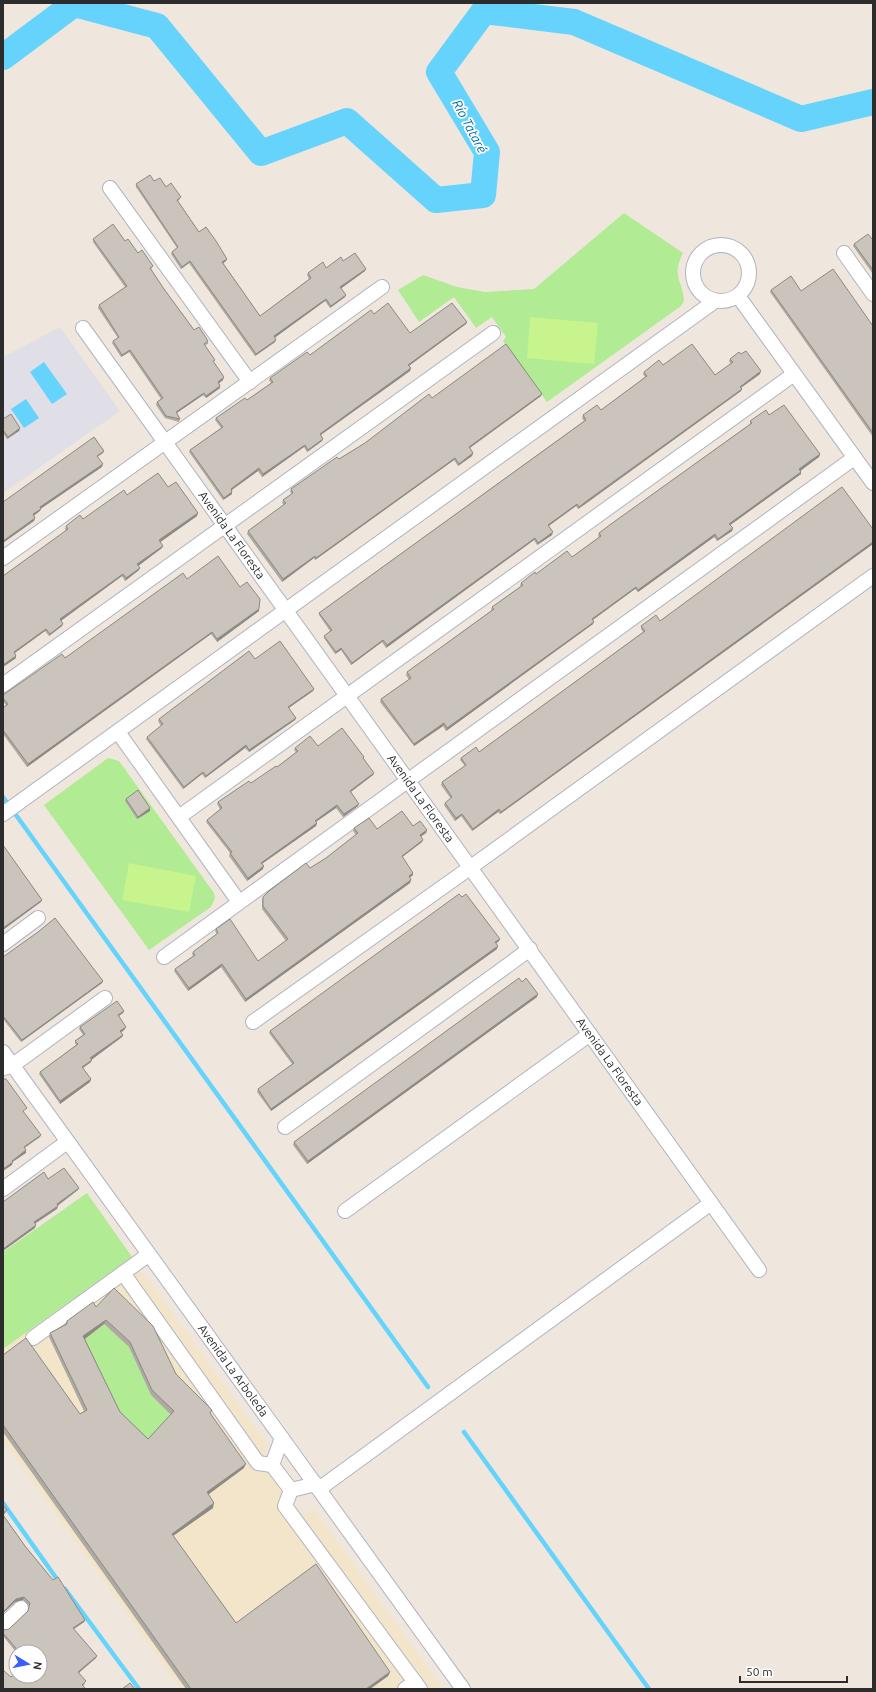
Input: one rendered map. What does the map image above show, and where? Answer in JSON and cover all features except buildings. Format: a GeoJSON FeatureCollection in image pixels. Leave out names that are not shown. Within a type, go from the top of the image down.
{"type":"FeatureCollection","features":[{"type":"Feature","properties":{"kind":"street"},"geometry":{"type":"LineString","coordinates":[[110,188],[250,382]]}},
{"type":"Feature","properties":{"kind":"street"},"geometry":{"type":"LineString","coordinates":[[715,245],[725,245],[734,248],[742,254],[747,261],[749,271],[748,280],[744,289],[738,296],[731,300],[715,301],[706,298],[699,291],[694,283],[694,264],[699,255],[706,249],[715,245]]}},
{"type":"Feature","properties":{"kind":"street"},"geometry":{"type":"LineString","coordinates":[[844,253],[873,294]]}},
{"type":"Feature","properties":{"kind":"street"},"geometry":{"type":"LineString","coordinates":[[3,558],[382,287]]}},
{"type":"Feature","properties":{"kind":"street"},"geometry":{"type":"LineString","coordinates":[[738,296],[873,483]]}},
{"type":"Feature","properties":{"kind":"street"},"geometry":{"type":"LineString","coordinates":[[3,814],[715,301]]}},
{"type":"Feature","properties":{"kind":"street","name":"Avenida La Floresta"},"geometry":{"type":"LineString","coordinates":[[83,328],[759,1270]]}},
{"type":"Feature","properties":{"kind":"street"},"geometry":{"type":"LineString","coordinates":[[3,685],[493,333]]}},
{"type":"Feature","properties":{"kind":"street"},"geometry":{"type":"LineString","coordinates":[[179,817],[348,697],[794,374]]}},
{"type":"Feature","properties":{"kind":"street"},"geometry":{"type":"LineString","coordinates":[[164,957],[854,458]]}},
{"type":"Feature","properties":{"kind":"street"},"geometry":{"type":"LineString","coordinates":[[253,1022],[471,867],[873,576]]}},
{"type":"Feature","properties":{"kind":"street"},"geometry":{"type":"LineString","coordinates":[[118,732],[239,902]]}},
{"type":"Feature","properties":{"kind":"street"},"geometry":{"type":"LineString","coordinates":[[3,944],[38,918]]}},
{"type":"Feature","properties":{"kind":"street"},"geometry":{"type":"LineString","coordinates":[[285,1127],[530,950]]}},
{"type":"Feature","properties":{"kind":"street"},"geometry":{"type":"LineString","coordinates":[[8,1067],[105,998]]}},
{"type":"Feature","properties":{"kind":"street"},"geometry":{"type":"LineString","coordinates":[[345,1211],[590,1034]]}},
{"type":"Feature","properties":{"kind":"street","name":"Avenida La Arboleda"},"geometry":{"type":"LineString","coordinates":[[3,1052],[8,1067],[68,1142],[148,1255],[318,1486],[464,1689]]}},
{"type":"Feature","properties":{"kind":"street"},"geometry":{"type":"LineString","coordinates":[[3,1189],[68,1142]]}},
{"type":"Feature","properties":{"kind":"street"},"geometry":{"type":"LineString","coordinates":[[290,1490],[318,1486],[711,1203]]}},
{"type":"Feature","properties":{"kind":"street"},"geometry":{"type":"LineString","coordinates":[[33,1338],[148,1255]]}},
{"type":"Feature","properties":{"kind":"street"},"geometry":{"type":"LineString","coordinates":[[123,1273],[258,1463],[272,1465],[290,1490]]}},
{"type":"Feature","properties":{"kind":"street"},"geometry":{"type":"LineString","coordinates":[[272,1465],[282,1438]]}},
{"type":"Feature","properties":{"kind":"street"},"geometry":{"type":"LineString","coordinates":[[290,1490],[285,1506],[414,1687]]}},
{"type":"Feature","properties":{"kind":"street"},"geometry":{"type":"LineString","coordinates":[[3,1625],[21,1608]]}},
{"type":"Feature","properties":{"kind":"shaded area"},"geometry":{"type":"Polygon","coordinates":[[[60,327],[120,411],[3,493],[3,357],[60,327]]]}},
{"type":"Feature","properties":{"kind":"shaded area"},"geometry":{"type":"Polygon","coordinates":[[[132,1257],[267,1444],[263,1460],[302,1515],[313,1508],[443,1689],[181,1689],[3,1441],[3,1349],[132,1257]]]}},
{"type":"Feature","properties":{"kind":"green space"},"geometry":{"type":"Polygon","coordinates":[[[624,213],[683,253],[678,268],[678,274],[684,301],[681,306],[547,402],[503,341],[506,337],[492,317],[476,328],[454,297],[419,322],[398,290],[423,275],[457,287],[485,292],[534,289],[624,213]]]}},
{"type":"Feature","properties":{"kind":"green space"},"geometry":{"type":"Polygon","coordinates":[[[530,317],[598,323],[594,364],[527,358],[530,317]]]}},
{"type":"Feature","properties":{"kind":"green space"},"geometry":{"type":"Polygon","coordinates":[[[108,758],[119,761],[214,893],[215,898],[211,907],[149,950],[44,805],[108,758]]]}},
{"type":"Feature","properties":{"kind":"green space"},"geometry":{"type":"Polygon","coordinates":[[[129,863],[196,876],[189,912],[122,900],[129,863]]]}},
{"type":"Feature","properties":{"kind":"green space"},"geometry":{"type":"Polygon","coordinates":[[[87,1193],[132,1257],[3,1349],[3,1252],[87,1193]]]}},
{"type":"Feature","properties":{"kind":"green space"},"geometry":{"type":"Polygon","coordinates":[[[104,1324],[129,1347],[151,1395],[172,1416],[146,1443],[118,1416],[82,1341],[104,1324]]]}},
{"type":"Feature","properties":{"kind":"water"},"geometry":{"type":"Polygon","coordinates":[[[44,362],[67,394],[52,404],[30,372],[44,362]]]}},
{"type":"Feature","properties":{"kind":"water"},"geometry":{"type":"Polygon","coordinates":[[[26,399],[39,418],[24,428],[11,409],[26,399]]]}},
{"type":"Feature","properties":{"kind":"waterway","name":"Río Tataré"},"geometry":{"type":"LineString","coordinates":[[3,57],[74,4],[157,26],[261,153],[347,121],[436,200],[483,195],[487,152],[439,72],[484,11],[574,22],[801,119],[873,102]]}},
{"type":"Feature","properties":{"kind":"waterway"},"geometry":{"type":"LineString","coordinates":[[3,797],[428,1387]]}},
{"type":"Feature","properties":{"kind":"waterway"},"geometry":{"type":"LineString","coordinates":[[464,1432],[649,1689]]}},
{"type":"Feature","properties":{"kind":"waterway"},"geometry":{"type":"LineString","coordinates":[[3,1503],[59,1582]]}},
{"type":"Feature","properties":{"kind":"waterway"},"geometry":{"type":"LineString","coordinates":[[65,1589],[139,1689]]}}]}
